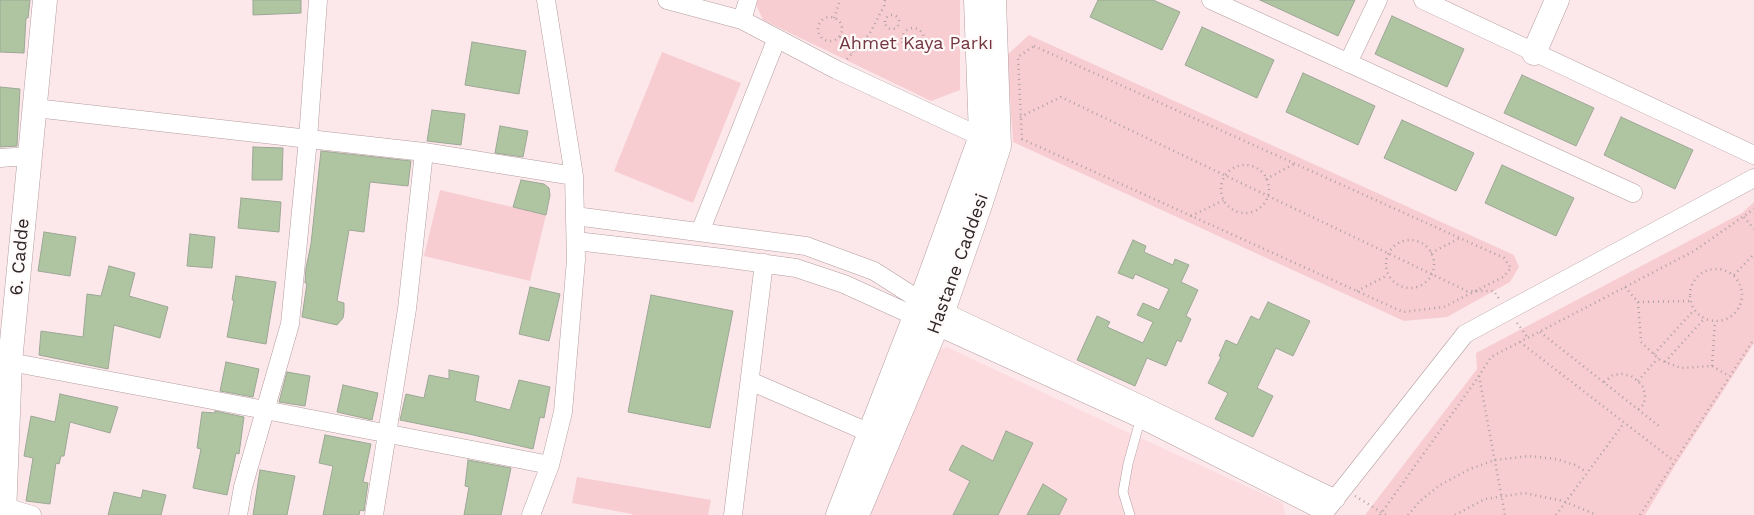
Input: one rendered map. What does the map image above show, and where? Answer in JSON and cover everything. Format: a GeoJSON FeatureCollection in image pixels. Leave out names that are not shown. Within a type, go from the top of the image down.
{"type":"FeatureCollection","features":[{"type":"Feature","properties":{"kind":"main road","name":"6. Cadde"},"geometry":{"type":"LineString","coordinates":[[5,511],[5,361],[35,108],[45,0]]}},
{"type":"Feature","properties":{"kind":"main road","name":"Hastane Caddesi"},"geometry":{"type":"LineString","coordinates":[[976,0],[993,136]]}},
{"type":"Feature","properties":{"kind":"main road","name":"Hastane Caddesi"},"geometry":{"type":"LineString","coordinates":[[838,515],[870,432],[980,205],[993,136],[994,0]]}},
{"type":"Feature","properties":{"kind":"main road"},"geometry":{"type":"LineString","coordinates":[[1534,53],[1557,0]]}},
{"type":"Feature","properties":{"kind":"main road","name":"Hastane Caddesi"},"geometry":{"type":"LineString","coordinates":[[857,515],[929,313]]}},
{"type":"Feature","properties":{"kind":"street"},"geometry":{"type":"LineString","coordinates":[[238,515],[243,487],[290,324],[308,139],[318,0]]}},
{"type":"Feature","properties":{"kind":"street"},"geometry":{"type":"LineString","coordinates":[[531,515],[550,465],[563,412],[576,260],[574,176],[546,0]]}},
{"type":"Feature","properties":{"kind":"street"},"geometry":{"type":"LineString","coordinates":[[668,0],[742,20],[837,70],[993,136]]}},
{"type":"Feature","properties":{"kind":"street"},"geometry":{"type":"LineString","coordinates":[[742,20],[748,0]]}},
{"type":"Feature","properties":{"kind":"street"},"geometry":{"type":"LineString","coordinates":[[1211,0],[1633,193]]}},
{"type":"Feature","properties":{"kind":"street"},"geometry":{"type":"LineString","coordinates":[[1348,63],[1378,0]]}},
{"type":"Feature","properties":{"kind":"street"},"geometry":{"type":"LineString","coordinates":[[1423,0],[1754,154]]}},
{"type":"Feature","properties":{"kind":"street"},"geometry":{"type":"LineString","coordinates":[[700,232],[777,38]]}},
{"type":"Feature","properties":{"kind":"street"},"geometry":{"type":"LineString","coordinates":[[35,108],[424,152],[574,176]]}},
{"type":"Feature","properties":{"kind":"street"},"geometry":{"type":"LineString","coordinates":[[374,515],[407,309],[424,152]]}},
{"type":"Feature","properties":{"kind":"street"},"geometry":{"type":"LineString","coordinates":[[0,158],[29,156]]}},
{"type":"Feature","properties":{"kind":"street"},"geometry":{"type":"LineString","coordinates":[[576,241],[796,268],[929,313],[1332,503],[1465,334],[1754,178]]}},
{"type":"Feature","properties":{"kind":"street"},"geometry":{"type":"LineString","coordinates":[[575,216],[806,246],[874,271],[929,313]]}},
{"type":"Feature","properties":{"kind":"street"},"geometry":{"type":"LineString","coordinates":[[733,515],[764,263]]}},
{"type":"Feature","properties":{"kind":"street"},"geometry":{"type":"LineString","coordinates":[[5,361],[550,465]]}},
{"type":"Feature","properties":{"kind":"street"},"geometry":{"type":"LineString","coordinates":[[750,380],[870,432]]}},
{"type":"Feature","properties":{"kind":"street"},"geometry":{"type":"LineString","coordinates":[[5,511],[32,515]]}},
{"type":"Feature","properties":{"kind":"lane"},"geometry":{"type":"LineString","coordinates":[[1130,515],[1123,492],[1128,464],[1142,412]]}},
{"type":"Feature","properties":{"kind":"path"},"geometry":{"type":"LineString","coordinates":[[834,18],[840,0]]}},
{"type":"Feature","properties":{"kind":"path"},"geometry":{"type":"LineString","coordinates":[[837,70],[870,33],[883,9],[885,0]]}},
{"type":"Feature","properties":{"kind":"path"},"geometry":{"type":"LineString","coordinates":[[883,9],[887,17],[886,26],[890,29],[895,29],[899,26]]}},
{"type":"Feature","properties":{"kind":"path"},"geometry":{"type":"LineString","coordinates":[[887,17],[891,15],[898,17],[900,21],[899,26],[904,33],[903,43],[907,48],[917,49],[923,44],[924,37],[920,31],[913,28],[904,33]]}},
{"type":"Feature","properties":{"kind":"path"},"geometry":{"type":"LineString","coordinates":[[830,17],[834,18],[842,25],[840,36],[833,40],[826,40],[820,35],[820,23],[830,17]]}},
{"type":"Feature","properties":{"kind":"path"},"geometry":{"type":"LineString","coordinates":[[877,21],[885,22]]}},
{"type":"Feature","properties":{"kind":"path"},"geometry":{"type":"LineString","coordinates":[[840,36],[849,44],[852,53]]}},
{"type":"Feature","properties":{"kind":"path"},"geometry":{"type":"LineString","coordinates":[[1034,46],[1504,258],[1510,268],[1503,277],[1444,307],[1403,312],[1022,139],[1021,117],[1018,57],[1034,46]]}},
{"type":"Feature","properties":{"kind":"path"},"geometry":{"type":"LineString","coordinates":[[993,136],[1021,117],[1061,97],[1466,291],[1494,291],[1508,312]]}},
{"type":"Feature","properties":{"kind":"path"},"geometry":{"type":"LineString","coordinates":[[1266,178],[1295,164]]}},
{"type":"Feature","properties":{"kind":"path"},"geometry":{"type":"LineString","coordinates":[[1244,165],[1260,170],[1269,183],[1268,196],[1262,206],[1256,211],[1248,213],[1233,210],[1224,200],[1221,191],[1226,176],[1236,167],[1244,165]]}},
{"type":"Feature","properties":{"kind":"path"},"geometry":{"type":"LineString","coordinates":[[1191,216],[1224,200]]}},
{"type":"Feature","properties":{"kind":"path"},"geometry":{"type":"LineString","coordinates":[[1381,514],[1491,357],[1694,250],[1744,217],[1754,208]]}},
{"type":"Feature","properties":{"kind":"path"},"geometry":{"type":"LineString","coordinates":[[1744,217],[1754,229]]}},
{"type":"Feature","properties":{"kind":"path"},"geometry":{"type":"LineString","coordinates":[[1431,253],[1460,238]]}},
{"type":"Feature","properties":{"kind":"path"},"geometry":{"type":"LineString","coordinates":[[1408,240],[1416,241],[1424,245],[1431,253],[1434,267],[1432,275],[1420,286],[1412,288],[1398,285],[1388,275],[1386,266],[1388,254],[1394,246],[1408,240]]}},
{"type":"Feature","properties":{"kind":"path"},"geometry":{"type":"LineString","coordinates":[[1734,275],[1754,254]]}},
{"type":"Feature","properties":{"kind":"path"},"geometry":{"type":"LineString","coordinates":[[1719,268],[1727,270],[1734,275],[1742,291],[1742,300],[1738,309],[1732,316],[1724,320],[1715,321],[1704,318],[1694,310],[1690,301],[1689,292],[1691,284],[1702,272],[1710,269],[1719,268]]}},
{"type":"Feature","properties":{"kind":"path"},"geometry":{"type":"LineString","coordinates":[[1357,291],[1388,275]]}},
{"type":"Feature","properties":{"kind":"path"},"geometry":{"type":"LineString","coordinates":[[1625,287],[1638,302],[1641,342],[1658,358],[1681,368],[1712,366],[1729,376]]}},
{"type":"Feature","properties":{"kind":"path"},"geometry":{"type":"LineString","coordinates":[[1638,302],[1690,301]]}},
{"type":"Feature","properties":{"kind":"path"},"geometry":{"type":"LineString","coordinates":[[1654,354],[1694,310]]}},
{"type":"Feature","properties":{"kind":"path"},"geometry":{"type":"LineString","coordinates":[[1665,362],[1704,318]]}},
{"type":"Feature","properties":{"kind":"path"},"geometry":{"type":"LineString","coordinates":[[1712,366],[1715,321]]}},
{"type":"Feature","properties":{"kind":"path"},"geometry":{"type":"LineString","coordinates":[[1540,332],[1659,426]]}},
{"type":"Feature","properties":{"kind":"path"},"geometry":{"type":"LineString","coordinates":[[1640,515],[1754,338]]}},
{"type":"Feature","properties":{"kind":"path"},"geometry":{"type":"LineString","coordinates":[[1520,342],[1674,462]]}},
{"type":"Feature","properties":{"kind":"path"},"geometry":{"type":"LineString","coordinates":[[1638,381],[1658,358]]}},
{"type":"Feature","properties":{"kind":"path"},"geometry":{"type":"LineString","coordinates":[[1604,382],[1613,375],[1622,374],[1631,376],[1638,381],[1643,387],[1645,395],[1644,404],[1638,410]]}},
{"type":"Feature","properties":{"kind":"path"},"geometry":{"type":"LineString","coordinates":[[1479,376],[1505,515]]}},
{"type":"Feature","properties":{"kind":"path"},"geometry":{"type":"LineString","coordinates":[[1556,515],[1624,423]]}},
{"type":"Feature","properties":{"kind":"path"},"geometry":{"type":"LineString","coordinates":[[1408,515],[1420,501],[1440,485],[1470,469],[1495,460],[1529,456],[1556,459],[1575,465],[1587,472]]}},
{"type":"Feature","properties":{"kind":"path"},"geometry":{"type":"LineString","coordinates":[[1455,515],[1485,499],[1524,493],[1566,502],[1597,515]]}},
{"type":"Feature","properties":{"kind":"path"},"geometry":{"type":"LineString","coordinates":[[1332,503],[1386,515]]}},
{"type":"Feature","properties":{"kind":"shaded area"},"geometry":{"type":"Polygon","coordinates":[[[947,347],[1283,503],[1285,515],[869,515],[934,352],[947,347]]]}},
{"type":"Feature","properties":{"kind":"green space","name":"Ahmet Kaya Parkı"},"geometry":{"type":"Polygon","coordinates":[[[758,0],[960,0],[960,90],[931,101],[763,20],[756,4],[758,0]]]}},
{"type":"Feature","properties":{"kind":"green space"},"geometry":{"type":"Polygon","coordinates":[[[1029,35],[1514,255],[1519,267],[1510,282],[1447,317],[1404,321],[1013,142],[1007,55],[1029,35]]]}},
{"type":"Feature","properties":{"kind":"green space"},"geometry":{"type":"Polygon","coordinates":[[[662,52],[741,83],[693,203],[614,171],[662,52]]]}},
{"type":"Feature","properties":{"kind":"green space"},"geometry":{"type":"Polygon","coordinates":[[[440,190],[546,215],[530,281],[424,256],[440,190]]]}},
{"type":"Feature","properties":{"kind":"green space"},"geometry":{"type":"Polygon","coordinates":[[[1754,202],[1754,343],[1645,515],[1365,515],[1477,369],[1476,353],[1742,213],[1754,202]]]}},
{"type":"Feature","properties":{"kind":"green space"},"geometry":{"type":"Polygon","coordinates":[[[577,477],[711,500],[708,515],[633,515],[572,503],[577,477]]]}},
{"type":"Feature","properties":{"kind":"building"},"geometry":{"type":"Polygon","coordinates":[[[0,0],[30,0],[28,18],[26,18],[24,53],[0,52],[0,0]]]}},
{"type":"Feature","properties":{"kind":"building"},"geometry":{"type":"Polygon","coordinates":[[[253,0],[301,0],[301,13],[253,15],[253,0]]]}},
{"type":"Feature","properties":{"kind":"building"},"geometry":{"type":"Polygon","coordinates":[[[1098,0],[1153,0],[1180,12],[1162,50],[1090,17],[1098,0]]]}},
{"type":"Feature","properties":{"kind":"building"},"geometry":{"type":"Polygon","coordinates":[[[1260,0],[1355,0],[1338,36],[1260,0]]]}},
{"type":"Feature","properties":{"kind":"building"},"geometry":{"type":"Polygon","coordinates":[[[1392,16],[1464,49],[1447,87],[1375,54],[1392,16]]]}},
{"type":"Feature","properties":{"kind":"building"},"geometry":{"type":"Polygon","coordinates":[[[1202,27],[1274,60],[1257,98],[1185,65],[1202,27]]]}},
{"type":"Feature","properties":{"kind":"building"},"geometry":{"type":"Polygon","coordinates":[[[472,42],[526,51],[519,94],[465,85],[472,42]]]}},
{"type":"Feature","properties":{"kind":"building"},"geometry":{"type":"Polygon","coordinates":[[[1303,73],[1375,106],[1358,145],[1286,112],[1303,73]]]}},
{"type":"Feature","properties":{"kind":"building"},"geometry":{"type":"Polygon","coordinates":[[[1522,75],[1594,108],[1576,146],[1504,113],[1522,75]]]}},
{"type":"Feature","properties":{"kind":"building"},"geometry":{"type":"Polygon","coordinates":[[[0,87],[20,89],[17,146],[0,147],[0,87]]]}},
{"type":"Feature","properties":{"kind":"building"},"geometry":{"type":"Polygon","coordinates":[[[432,110],[465,114],[461,145],[427,141],[432,110]]]}},
{"type":"Feature","properties":{"kind":"building"},"geometry":{"type":"Polygon","coordinates":[[[1621,117],[1693,150],[1675,189],[1604,155],[1621,117]]]}},
{"type":"Feature","properties":{"kind":"building"},"geometry":{"type":"Polygon","coordinates":[[[1402,120],[1474,153],[1456,191],[1384,158],[1402,120]]]}},
{"type":"Feature","properties":{"kind":"building"},"geometry":{"type":"Polygon","coordinates":[[[500,126],[528,131],[523,157],[495,153],[500,126]]]}},
{"type":"Feature","properties":{"kind":"building"},"geometry":{"type":"Polygon","coordinates":[[[253,147],[283,148],[282,180],[252,180],[253,147]]]}},
{"type":"Feature","properties":{"kind":"building"},"geometry":{"type":"Polygon","coordinates":[[[321,151],[411,161],[408,186],[370,182],[364,232],[349,230],[337,301],[344,303],[344,312],[343,318],[337,325],[302,317],[307,283],[305,283],[306,268],[311,244],[321,151]]]}},
{"type":"Feature","properties":{"kind":"building"},"geometry":{"type":"Polygon","coordinates":[[[1502,165],[1574,198],[1556,236],[1485,203],[1502,165]]]}},
{"type":"Feature","properties":{"kind":"building"},"geometry":{"type":"Polygon","coordinates":[[[521,180],[544,184],[549,188],[550,195],[546,215],[513,207],[521,180]]]}},
{"type":"Feature","properties":{"kind":"building"},"geometry":{"type":"Polygon","coordinates":[[[241,198],[281,202],[279,232],[238,228],[241,198]]]}},
{"type":"Feature","properties":{"kind":"building"},"geometry":{"type":"Polygon","coordinates":[[[44,232],[76,237],[70,276],[38,271],[44,232]]]}},
{"type":"Feature","properties":{"kind":"building"},"geometry":{"type":"Polygon","coordinates":[[[190,234],[215,237],[212,268],[187,266],[190,234]]]}},
{"type":"Feature","properties":{"kind":"building"},"geometry":{"type":"Polygon","coordinates":[[[1133,240],[1146,246],[1144,252],[1173,265],[1175,259],[1189,265],[1181,282],[1198,290],[1186,316],[1191,319],[1181,342],[1177,340],[1166,366],[1147,358],[1135,386],[1077,360],[1097,316],[1110,322],[1107,327],[1143,343],[1153,322],[1137,315],[1143,303],[1159,310],[1169,289],[1135,274],[1133,279],[1118,273],[1133,240]]]}},
{"type":"Feature","properties":{"kind":"building"},"geometry":{"type":"Polygon","coordinates":[[[109,266],[135,273],[129,296],[168,307],[160,338],[114,325],[108,369],[39,355],[41,331],[83,337],[87,294],[101,296],[109,266]]]}},
{"type":"Feature","properties":{"kind":"building"},"geometry":{"type":"Polygon","coordinates":[[[236,276],[276,282],[266,344],[227,337],[234,300],[232,300],[236,276]]]}},
{"type":"Feature","properties":{"kind":"building"},"geometry":{"type":"Polygon","coordinates":[[[530,287],[560,294],[549,341],[519,334],[530,287]]]}},
{"type":"Feature","properties":{"kind":"building"},"geometry":{"type":"Polygon","coordinates":[[[651,295],[733,311],[710,428],[628,412],[651,295]]]}},
{"type":"Feature","properties":{"kind":"building"},"geometry":{"type":"Polygon","coordinates":[[[1268,302],[1310,321],[1293,356],[1276,348],[1257,388],[1273,396],[1253,437],[1215,419],[1228,393],[1208,383],[1221,357],[1219,356],[1226,340],[1237,345],[1251,316],[1259,320],[1268,302]]]}},
{"type":"Feature","properties":{"kind":"building"},"geometry":{"type":"Polygon","coordinates":[[[226,362],[259,369],[253,397],[220,391],[226,362]]]}},
{"type":"Feature","properties":{"kind":"building"},"geometry":{"type":"Polygon","coordinates":[[[449,370],[479,376],[475,401],[510,410],[519,380],[550,387],[544,418],[540,417],[533,449],[400,420],[406,394],[424,398],[429,375],[449,379],[449,370]]]}},
{"type":"Feature","properties":{"kind":"building"},"geometry":{"type":"Polygon","coordinates":[[[287,372],[310,376],[305,406],[279,402],[287,372]]]}},
{"type":"Feature","properties":{"kind":"building"},"geometry":{"type":"Polygon","coordinates":[[[343,385],[378,393],[372,420],[337,412],[343,385]]]}},
{"type":"Feature","properties":{"kind":"building"},"geometry":{"type":"Polygon","coordinates":[[[60,394],[118,407],[110,433],[70,422],[64,456],[61,456],[59,464],[56,463],[50,504],[26,501],[33,458],[24,456],[31,416],[55,422],[60,394]]]}},
{"type":"Feature","properties":{"kind":"building"},"geometry":{"type":"Polygon","coordinates":[[[215,411],[244,417],[239,454],[236,453],[227,495],[193,488],[201,449],[197,448],[202,412],[215,413],[215,411]]]}},
{"type":"Feature","properties":{"kind":"building"},"geometry":{"type":"Polygon","coordinates":[[[1006,431],[1033,443],[998,515],[953,515],[970,481],[949,470],[962,445],[993,461],[1006,431]]]}},
{"type":"Feature","properties":{"kind":"building"},"geometry":{"type":"Polygon","coordinates":[[[325,435],[371,444],[363,482],[368,483],[364,511],[360,510],[359,515],[323,515],[333,466],[319,463],[325,435]]]}},
{"type":"Feature","properties":{"kind":"building"},"geometry":{"type":"Polygon","coordinates":[[[468,460],[511,468],[501,515],[464,515],[469,487],[465,486],[468,460]]]}},
{"type":"Feature","properties":{"kind":"building"},"geometry":{"type":"Polygon","coordinates":[[[260,470],[295,476],[287,515],[253,515],[260,470]]]}},
{"type":"Feature","properties":{"kind":"building"},"geometry":{"type":"Polygon","coordinates":[[[1043,484],[1067,499],[1059,515],[1027,515],[1043,484]]]}},
{"type":"Feature","properties":{"kind":"building"},"geometry":{"type":"Polygon","coordinates":[[[143,490],[166,495],[161,515],[108,515],[114,492],[141,498],[143,490]]]}}]}
